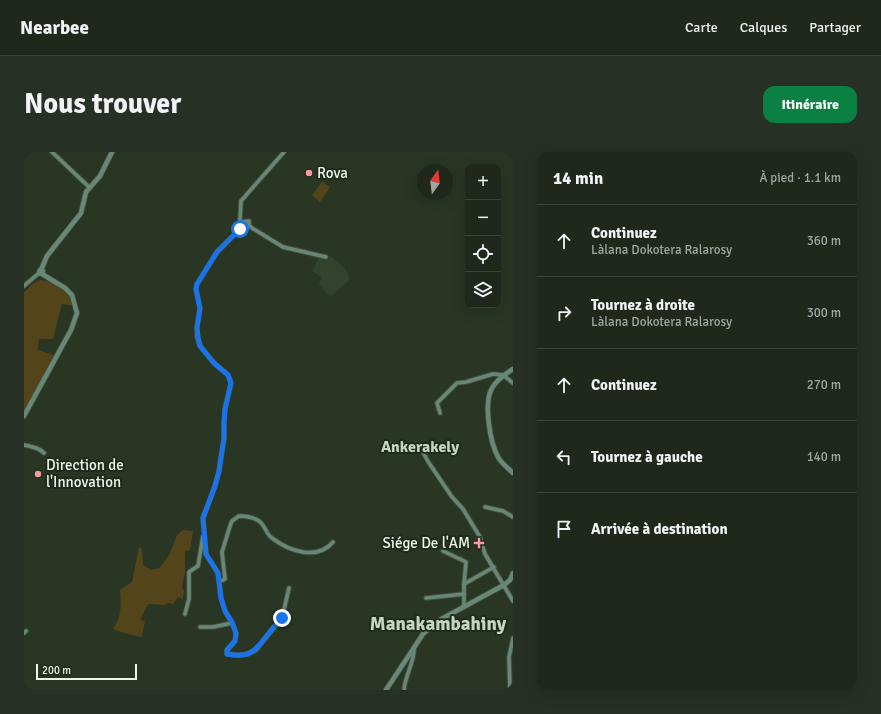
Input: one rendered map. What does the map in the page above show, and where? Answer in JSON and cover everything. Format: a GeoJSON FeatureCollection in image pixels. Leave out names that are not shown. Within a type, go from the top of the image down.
{"type":"FeatureCollection","features":[{"type":"Feature","properties":{"kind":"street"},"geometry":{"type":"LineString","coordinates":[[52,152],[89,187]]}},
{"type":"Feature","properties":{"kind":"street"},"geometry":{"type":"LineString","coordinates":[[24,286],[41,272],[47,256],[80,213],[89,187],[100,176],[112,152]]}},
{"type":"Feature","properties":{"kind":"street"},"geometry":{"type":"LineString","coordinates":[[284,152],[241,201],[240,220],[242,222],[240,229],[217,252],[197,284],[196,289],[200,308],[197,328],[200,346],[214,363],[228,375],[231,383],[225,409],[224,438],[215,486],[203,518],[206,554],[218,573],[225,611],[232,622],[236,633],[235,641],[227,650],[227,654],[248,654],[256,650],[282,618],[290,588]]}},
{"type":"Feature","properties":{"kind":"street"},"geometry":{"type":"LineString","coordinates":[[242,222],[249,221],[249,225],[252,228],[283,247],[326,257]]}},
{"type":"Feature","properties":{"kind":"street"},"geometry":{"type":"LineString","coordinates":[[24,416],[71,330],[77,312],[76,303],[65,288],[41,272]]}},
{"type":"Feature","properties":{"kind":"street"},"geometry":{"type":"LineString","coordinates":[[513,369],[503,375],[491,390],[488,399],[488,415],[492,440],[498,457],[513,473]]}},
{"type":"Feature","properties":{"kind":"street"},"geometry":{"type":"LineString","coordinates":[[440,413],[437,403],[457,383],[466,382],[493,374],[503,375],[513,383]]}},
{"type":"Feature","properties":{"kind":"street"},"geometry":{"type":"LineString","coordinates":[[388,444],[416,446],[421,449],[452,497],[469,518],[480,537],[485,554],[512,596],[513,601]]}},
{"type":"Feature","properties":{"kind":"street"},"geometry":{"type":"LineString","coordinates":[[24,445],[40,449],[44,453]]}},
{"type":"Feature","properties":{"kind":"street"},"geometry":{"type":"LineString","coordinates":[[485,507],[503,511],[513,517]]}},
{"type":"Feature","properties":{"kind":"street"},"geometry":{"type":"LineString","coordinates":[[219,582],[225,579],[222,552],[226,534],[232,521],[239,516],[249,516],[259,520],[271,537],[298,552],[314,552],[324,550],[333,542]]}},
{"type":"Feature","properties":{"kind":"street"},"geometry":{"type":"LineString","coordinates":[[185,614],[189,599],[189,572],[198,566],[204,531]]}},
{"type":"Feature","properties":{"kind":"street"},"geometry":{"type":"LineString","coordinates":[[442,551],[466,562],[464,608]]}},
{"type":"Feature","properties":{"kind":"street"},"geometry":{"type":"LineString","coordinates":[[464,584],[494,567]]}},
{"type":"Feature","properties":{"kind":"street"},"geometry":{"type":"LineString","coordinates":[[386,690],[423,634],[432,624],[504,585],[510,580],[513,572]]}},
{"type":"Feature","properties":{"kind":"street"},"geometry":{"type":"LineString","coordinates":[[426,598],[464,594]]}},
{"type":"Feature","properties":{"kind":"street"},"geometry":{"type":"LineString","coordinates":[[200,627],[213,627],[232,622]]}},
{"type":"Feature","properties":{"kind":"street"},"geometry":{"type":"LineString","coordinates":[[510,690],[509,657],[513,638]]}},
{"type":"Feature","properties":{"kind":"street"},"geometry":{"type":"LineString","coordinates":[[404,690],[406,675],[414,655],[414,648]]}},
{"type":"Feature","properties":{"kind":"shaded area"},"geometry":{"type":"Polygon","coordinates":[[[322,182],[330,187],[320,202],[312,195],[322,182]]]}},
{"type":"Feature","properties":{"kind":"shaded area"},"geometry":{"type":"Polygon","coordinates":[[[331,256],[345,269],[350,279],[331,297],[319,285],[321,277],[312,271],[319,258],[327,260],[331,256]]]}},
{"type":"Feature","properties":{"kind":"shaded area"},"geometry":{"type":"Polygon","coordinates":[[[41,280],[47,281],[62,288],[70,296],[75,306],[62,304],[53,339],[39,339],[38,350],[54,355],[24,415],[24,292],[34,283],[41,280]]]}},
{"type":"Feature","properties":{"kind":"shaded area"},"geometry":{"type":"Polygon","coordinates":[[[183,530],[193,531],[190,550],[185,551],[185,572],[182,587],[184,591],[183,599],[178,597],[173,604],[148,604],[140,620],[145,621],[142,637],[113,629],[118,619],[120,610],[120,590],[132,582],[139,547],[142,549],[143,565],[151,570],[160,568],[169,555],[177,535],[183,530]]]}},
{"type":"Feature","properties":{"kind":"place","name":"Rova"},"geometry":{"type":"Point","coordinates":[309,173]}},
{"type":"Feature","properties":{"kind":"place","name":"Direction de l'Innovation"},"geometry":{"type":"Point","coordinates":[38,474]}},
{"type":"Feature","properties":{"kind":"place","name":"Siége De l'AM"},"geometry":{"type":"Point","coordinates":[479,543]}},
{"type":"Feature","properties":{"kind":"district","name":"Ankerakely"},"geometry":{"type":"Point","coordinates":[420,447]}},
{"type":"Feature","properties":{"kind":"district","name":"Manakambahiny"},"geometry":{"type":"Point","coordinates":[438,624]}},
{"type":"Feature","properties":{"kind":"route"},"geometry":{"type":"LineString","coordinates":[[240,229],[217,252],[197,284],[196,289],[200,308],[197,328],[200,346],[214,363],[225,371],[231,383],[225,409],[224,438],[219,471],[203,518],[206,554],[218,573],[221,598],[225,611],[232,622],[236,633],[235,641],[227,650],[227,654],[248,654],[256,650],[282,618]]}}]}
